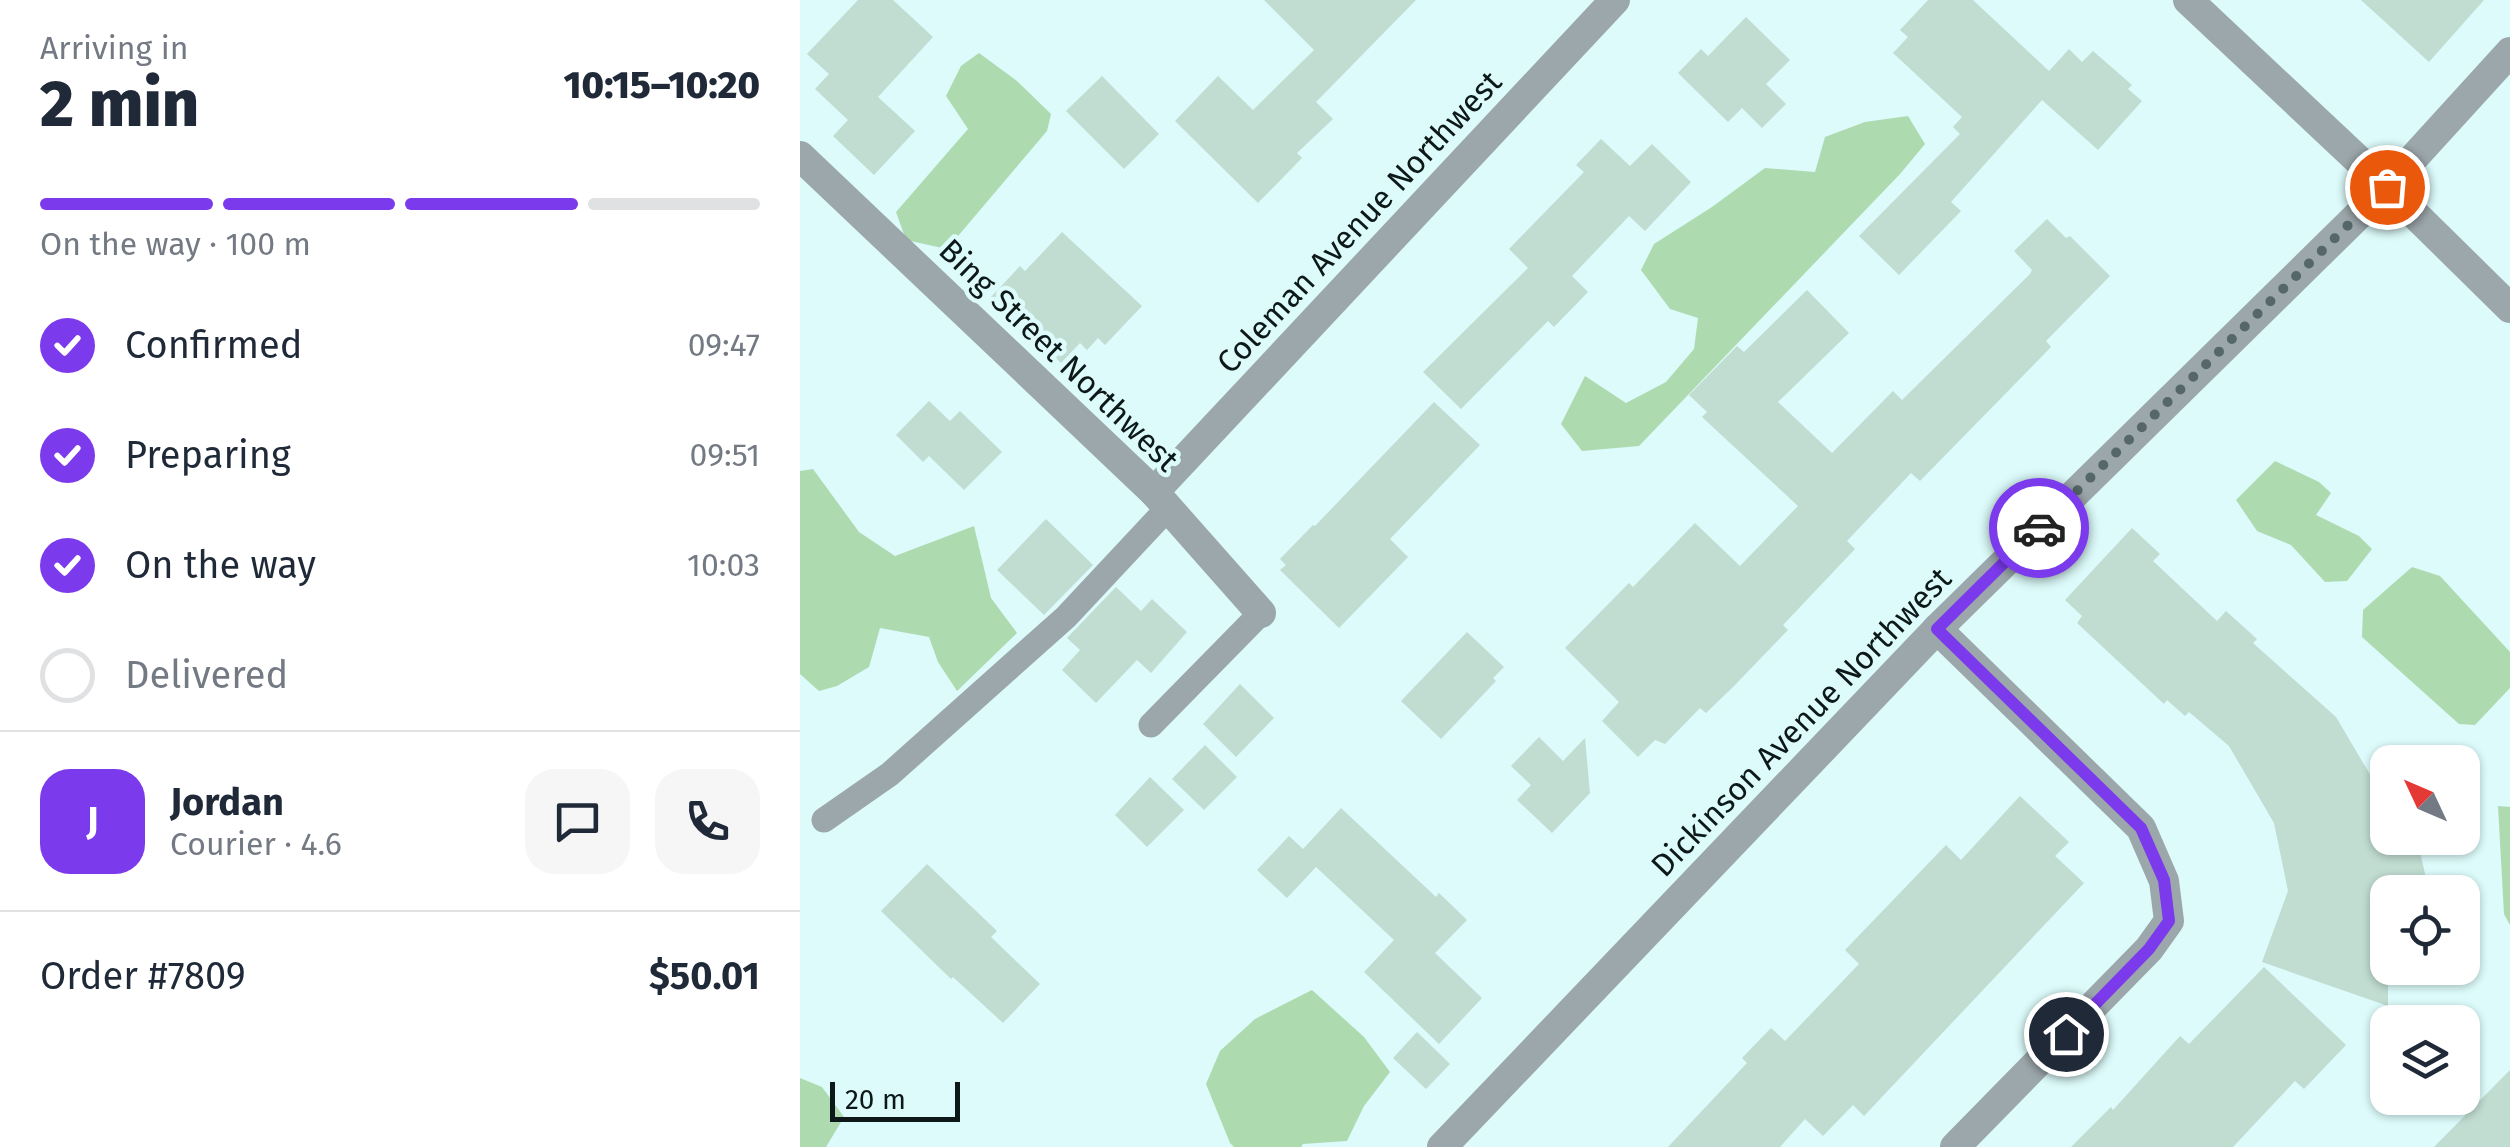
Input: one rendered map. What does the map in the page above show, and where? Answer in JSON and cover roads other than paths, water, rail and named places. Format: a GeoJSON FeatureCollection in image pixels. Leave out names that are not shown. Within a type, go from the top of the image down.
{"type":"FeatureCollection","features":[{"type":"Feature","properties":{"kind":"street","name":"Coleman Avenue Northwest"},"geometry":{"type":"LineString","coordinates":[[1161,500],[1615,0]]}},
{"type":"Feature","properties":{"kind":"street"},"geometry":{"type":"LineString","coordinates":[[2188,0],[2510,308]]}},
{"type":"Feature","properties":{"kind":"street","name":"Dickinson Avenue Northwest"},"geometry":{"type":"LineString","coordinates":[[1444,1146],[1937,629],[2387,187],[2510,52]]}},
{"type":"Feature","properties":{"kind":"street","name":"Bing Street Northwest"},"geometry":{"type":"LineString","coordinates":[[800,156],[1161,500],[1262,613]]}},
{"type":"Feature","properties":{"kind":"street"},"geometry":{"type":"LineString","coordinates":[[1937,629],[2141,828],[2164,880],[2169,921],[2149,949],[1954,1147]]}},
{"type":"Feature","properties":{"kind":"lane"},"geometry":{"type":"LineString","coordinates":[[824,820],[890,774],[1066,617],[1161,500]]}},
{"type":"Feature","properties":{"kind":"lane"},"geometry":{"type":"LineString","coordinates":[[1151,724],[1262,613]]}}]}
